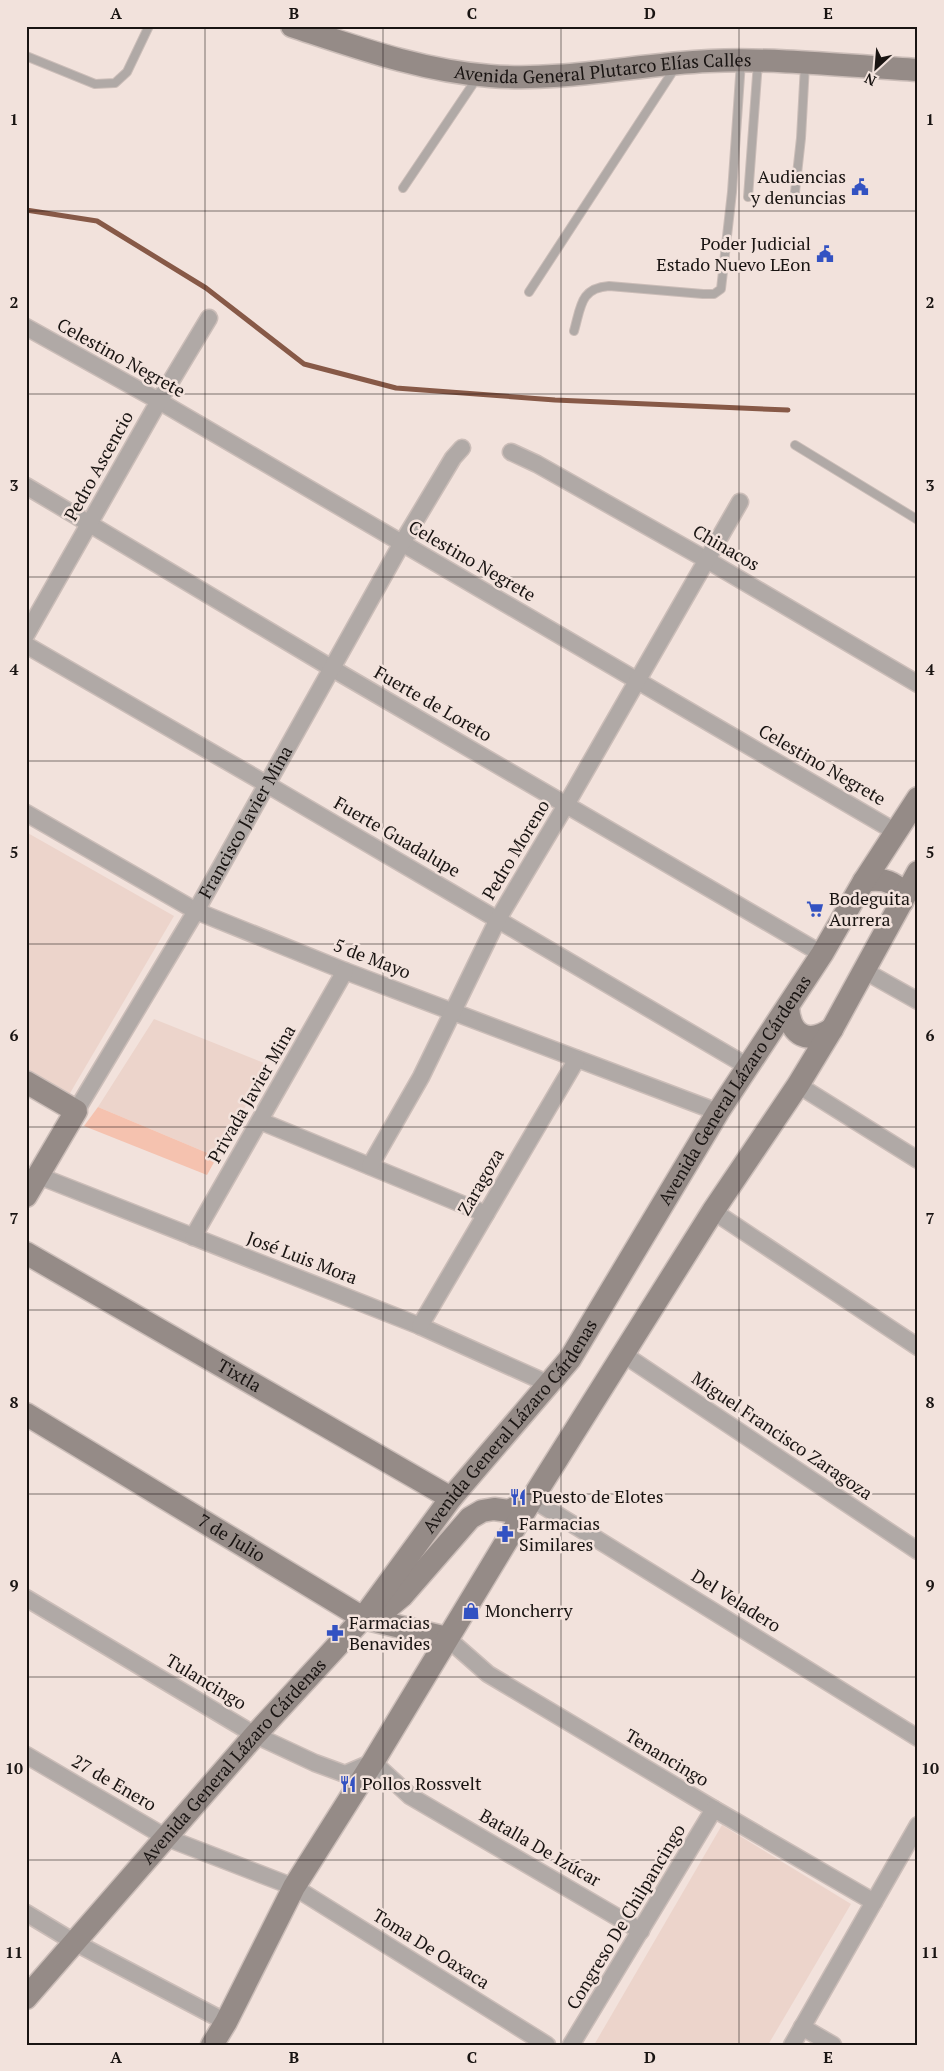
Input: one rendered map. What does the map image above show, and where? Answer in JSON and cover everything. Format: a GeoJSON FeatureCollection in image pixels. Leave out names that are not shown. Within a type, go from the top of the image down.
{"type":"FeatureCollection","features":[{"type":"Feature","properties":{"kind":"street","name":"Avenida General Plutarco Elías Calles"},"geometry":{"type":"LineString","coordinates":[[292,26],[394,57],[491,76],[576,74],[708,61],[805,63],[918,70]]}},
{"type":"Feature","properties":{"kind":"street","name":"Pedro Ascencio"},"geometry":{"type":"LineString","coordinates":[[26,636],[159,401],[209,318]]}},
{"type":"Feature","properties":{"kind":"street","name":"Celestino Negrete"},"geometry":{"type":"LineString","coordinates":[[26,327],[159,401],[896,832]]}},
{"type":"Feature","properties":{"kind":"street","name":"Francisco Javier Mina"},"geometry":{"type":"LineString","coordinates":[[26,1196],[196,911],[402,543],[453,458],[462,448]]}},
{"type":"Feature","properties":{"kind":"street","name":"Chinacos"},"geometry":{"type":"LineString","coordinates":[[511,452],[537,464],[707,560],[918,684]]}},
{"type":"Feature","properties":{"kind":"street","name":"Fuerte de Loreto"},"geometry":{"type":"LineString","coordinates":[[26,486],[333,669],[822,954]]}},
{"type":"Feature","properties":{"kind":"street","name":"Pedro Moreno"},"geometry":{"type":"LineString","coordinates":[[370,1166],[421,1077],[498,919],[566,805],[740,502]]}},
{"type":"Feature","properties":{"kind":"street","name":"Fuerte Guadalupe"},"geometry":{"type":"LineString","coordinates":[[26,646],[268,785],[747,1066]]}},
{"type":"Feature","properties":{"kind":"street","name":"Avenida General Lázaro Cárdenas"},"geometry":{"type":"LineString","coordinates":[[26,1998],[255,1735],[363,1618],[452,1498],[578,1347],[718,1112],[822,954],[864,881],[918,798]]}},
{"type":"Feature","properties":{"kind":"street","name":"5 de Mayo"},"geometry":{"type":"LineString","coordinates":[[26,812],[196,911],[345,971],[718,1112]]}},
{"type":"Feature","properties":{"kind":"street"},"geometry":{"type":"LineString","coordinates":[[212,2045],[226,2022],[294,1887],[373,1762],[532,1498],[713,1212],[798,1085],[832,1029],[918,872]]}},
{"type":"Feature","properties":{"kind":"street"},"geometry":{"type":"LineString","coordinates":[[864,881],[881,880],[896,885],[901,890],[902,902]]}},
{"type":"Feature","properties":{"kind":"street"},"geometry":{"type":"LineString","coordinates":[[863,970],[918,1001]]}},
{"type":"Feature","properties":{"kind":"street","name":"Privada Javier Mina"},"geometry":{"type":"LineString","coordinates":[[193,1237],[345,971]]}},
{"type":"Feature","properties":{"kind":"street"},"geometry":{"type":"LineString","coordinates":[[788,1007],[788,1020],[792,1028],[807,1037],[820,1036],[832,1029]]}},
{"type":"Feature","properties":{"kind":"street","name":"Zaragoza"},"geometry":{"type":"LineString","coordinates":[[420,1326],[577,1059]]}},
{"type":"Feature","properties":{"kind":"street"},"geometry":{"type":"LineString","coordinates":[[26,1082],[76,1111]]}},
{"type":"Feature","properties":{"kind":"street"},"geometry":{"type":"LineString","coordinates":[[798,1085],[918,1160]]}},
{"type":"Feature","properties":{"kind":"street"},"geometry":{"type":"LineString","coordinates":[[260,1121],[486,1214]]}},
{"type":"Feature","properties":{"kind":"street","name":"José Luis Mora"},"geometry":{"type":"LineString","coordinates":[[39,1176],[420,1326],[549,1384]]}},
{"type":"Feature","properties":{"kind":"street"},"geometry":{"type":"LineString","coordinates":[[713,1212],[918,1347]]}},
{"type":"Feature","properties":{"kind":"street","name":"Tixtla"},"geometry":{"type":"LineString","coordinates":[[26,1253],[452,1498]]}},
{"type":"Feature","properties":{"kind":"street","name":"Miguel Francisco Zaragoza"},"geometry":{"type":"LineString","coordinates":[[623,1354],[918,1551]]}},
{"type":"Feature","properties":{"kind":"street","name":"7 de Julio"},"geometry":{"type":"LineString","coordinates":[[26,1414],[363,1618],[446,1638]]}},
{"type":"Feature","properties":{"kind":"street"},"geometry":{"type":"LineString","coordinates":[[363,1618],[390,1606],[402,1596],[470,1518],[482,1511],[494,1509],[509,1511],[532,1498]]}},
{"type":"Feature","properties":{"kind":"street","name":"Del Veladero"},"geometry":{"type":"LineString","coordinates":[[532,1498],[918,1738]]}},
{"type":"Feature","properties":{"kind":"street","name":"Tulancingo"},"geometry":{"type":"LineString","coordinates":[[26,1598],[255,1735],[315,1763],[345,1774],[373,1762]]}},
{"type":"Feature","properties":{"kind":"street","name":"Tenancingo"},"geometry":{"type":"LineString","coordinates":[[446,1638],[488,1674],[874,1902]]}},
{"type":"Feature","properties":{"kind":"street","name":"27 de Enero"},"geometry":{"type":"LineString","coordinates":[[26,1755],[167,1838],[294,1887]]}},
{"type":"Feature","properties":{"kind":"street","name":"Batalla De Izúcar"},"geometry":{"type":"LineString","coordinates":[[373,1762],[410,1796],[641,1931]]}},
{"type":"Feature","properties":{"kind":"street","name":"Congreso De Chilpancingo"},"geometry":{"type":"LineString","coordinates":[[572,2045],[714,1809]]}},
{"type":"Feature","properties":{"kind":"street"},"geometry":{"type":"LineString","coordinates":[[792,2045],[918,1825]]}},
{"type":"Feature","properties":{"kind":"street","name":"Toma De Oaxaca"},"geometry":{"type":"LineString","coordinates":[[294,1887],[547,2045]]}},
{"type":"Feature","properties":{"kind":"street"},"geometry":{"type":"LineString","coordinates":[[26,1913],[74,1942],[226,2022]]}},
{"type":"Feature","properties":{"kind":"street"},"geometry":{"type":"LineString","coordinates":[[802,2027],[832,2045]]}},
{"type":"Feature","properties":{"kind":"lane"},"geometry":{"type":"LineString","coordinates":[[26,56],[95,84],[115,84],[127,72],[149,26]]}},
{"type":"Feature","properties":{"kind":"lane"},"geometry":{"type":"LineString","coordinates":[[748,197],[749,61]]}},
{"type":"Feature","properties":{"kind":"lane"},"geometry":{"type":"LineString","coordinates":[[574,331],[586,295],[598,287],[609,286],[702,294],[714,294],[721,290],[749,61]]}},
{"type":"Feature","properties":{"kind":"lane"},"geometry":{"type":"LineString","coordinates":[[794,202],[801,138],[805,63]]}},
{"type":"Feature","properties":{"kind":"lane"},"geometry":{"type":"LineString","coordinates":[[529,292],[678,64]]}},
{"type":"Feature","properties":{"kind":"lane"},"geometry":{"type":"LineString","coordinates":[[403,188],[480,75]]}},
{"type":"Feature","properties":{"kind":"lane"},"geometry":{"type":"LineString","coordinates":[[795,445],[918,520]]}},
{"type":"Feature","properties":{"kind":"shaded area"},"geometry":{"type":"Polygon","coordinates":[[[26,832],[174,916],[66,1100],[26,1077],[26,832]]]}},
{"type":"Feature","properties":{"kind":"shaded area"},"geometry":{"type":"Polygon","coordinates":[[[154,1019],[269,1065],[217,1157],[98,1107],[154,1019]]]}},
{"type":"Feature","properties":{"kind":"shaded area"},"geometry":{"type":"Polygon","coordinates":[[[98,1107],[217,1157],[207,1175],[84,1126],[98,1107]]]}},
{"type":"Feature","properties":{"kind":"shaded area"},"geometry":{"type":"Polygon","coordinates":[[[722,1825],[851,1904],[768,2045],[594,2045],[722,1825]]]}},
{"type":"Feature","properties":{"kind":"waterway"},"geometry":{"type":"LineString","coordinates":[[26,210],[97,221],[206,288],[304,364],[396,388],[555,400],[788,410]]}},
{"type":"Feature","properties":{"kind":"place","name":"Audiencias y denuncias"},"geometry":{"type":"Point","coordinates":[860,187]}},
{"type":"Feature","properties":{"kind":"place","name":"Poder Judicial Estado Nuevo LEon"},"geometry":{"type":"Point","coordinates":[825,254]}},
{"type":"Feature","properties":{"kind":"place","name":"Bodeguita Aurrera"},"geometry":{"type":"Point","coordinates":[815,909]}},
{"type":"Feature","properties":{"kind":"place","name":"Puesto de Elotes"},"geometry":{"type":"Point","coordinates":[518,1497]}},
{"type":"Feature","properties":{"kind":"place","name":"Farmacias Similares"},"geometry":{"type":"Point","coordinates":[505,1534]}},
{"type":"Feature","properties":{"kind":"place","name":"Moncherry"},"geometry":{"type":"Point","coordinates":[471,1611]}},
{"type":"Feature","properties":{"kind":"place","name":"Farmacias Benavides"},"geometry":{"type":"Point","coordinates":[335,1633]}},
{"type":"Feature","properties":{"kind":"place","name":"Pollos Rossvelt"},"geometry":{"type":"Point","coordinates":[348,1784]}}]}
